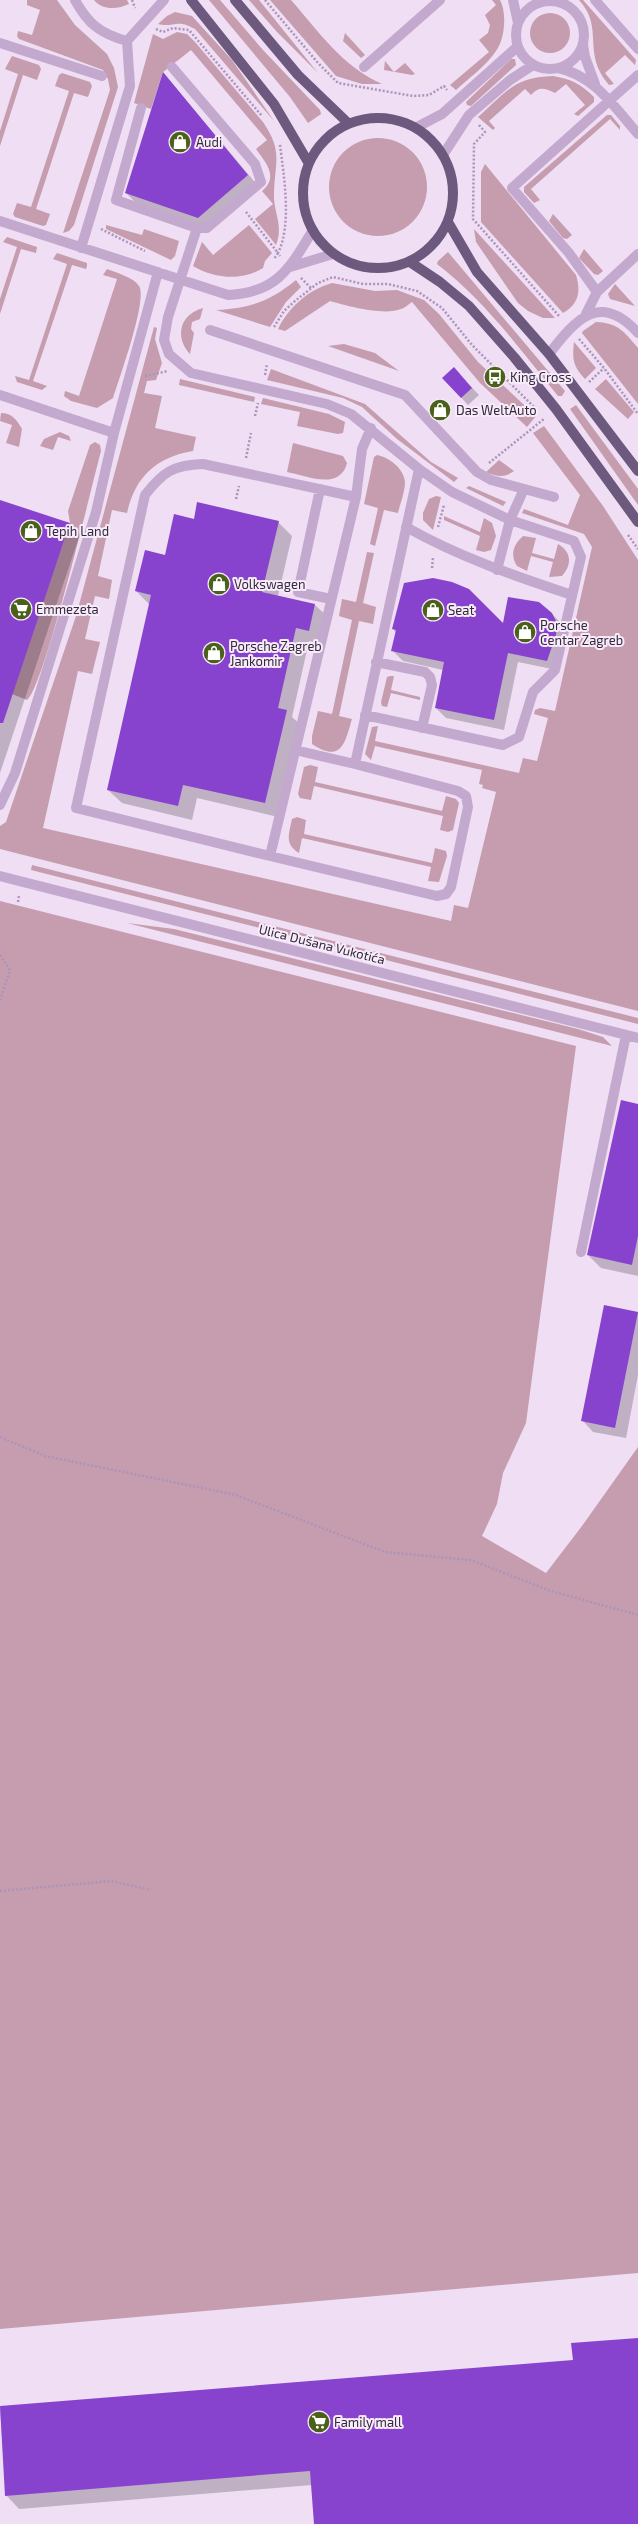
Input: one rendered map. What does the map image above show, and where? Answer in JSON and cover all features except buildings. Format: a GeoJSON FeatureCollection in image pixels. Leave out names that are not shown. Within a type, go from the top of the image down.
{"type":"FeatureCollection","features":[{"type":"Feature","properties":{"kind":"main road"},"geometry":{"type":"LineString","coordinates":[[190,0],[274,104],[308,162]]}},
{"type":"Feature","properties":{"kind":"main road"},"geometry":{"type":"LineString","coordinates":[[235,0],[298,75],[348,123]]}},
{"type":"Feature","properties":{"kind":"main road"},"geometry":{"type":"LineString","coordinates":[[370,117],[395,119],[417,127],[433,140],[448,163],[454,184],[448,222],[433,245],[410,262],[393,267],[370,268],[356,266],[333,254],[321,243],[306,219],[302,194],[308,162],[326,138],[348,123],[370,117]]}},
{"type":"Feature","properties":{"kind":"main road"},"geometry":{"type":"LineString","coordinates":[[448,222],[478,272],[549,354],[638,471]]}},
{"type":"Feature","properties":{"kind":"main road"},"geometry":{"type":"LineString","coordinates":[[410,262],[440,282],[469,306],[514,357],[556,408],[638,522]]}},
{"type":"Feature","properties":{"kind":"street"},"geometry":{"type":"LineString","coordinates":[[75,0],[84,17],[107,36],[127,41]]}},
{"type":"Feature","properties":{"kind":"street"},"geometry":{"type":"LineString","coordinates":[[80,248],[130,86],[127,41],[164,0]]}},
{"type":"Feature","properties":{"kind":"street"},"geometry":{"type":"LineString","coordinates":[[364,67],[440,0]]}},
{"type":"Feature","properties":{"kind":"street"},"geometry":{"type":"LineString","coordinates":[[513,0],[518,23]]}},
{"type":"Feature","properties":{"kind":"street"},"geometry":{"type":"LineString","coordinates":[[595,0],[638,50]]}},
{"type":"Feature","properties":{"kind":"street"},"geometry":{"type":"LineString","coordinates":[[597,88],[588,68],[583,44],[584,33],[576,14],[568,7],[545,1],[533,6],[521,16],[516,35],[517,47],[524,57],[533,65],[545,69],[558,68],[572,71],[583,77],[597,88],[638,134]]}},
{"type":"Feature","properties":{"kind":"street"},"geometry":{"type":"LineString","coordinates":[[0,43],[102,76]]}},
{"type":"Feature","properties":{"kind":"street"},"geometry":{"type":"LineString","coordinates":[[558,68],[574,60],[583,44]]}},
{"type":"Feature","properties":{"kind":"street"},"geometry":{"type":"LineString","coordinates":[[417,127],[442,114],[517,47]]}},
{"type":"Feature","properties":{"kind":"street"},"geometry":{"type":"LineString","coordinates":[[443,155],[470,115],[510,80],[533,65]]}},
{"type":"Feature","properties":{"kind":"street"},"geometry":{"type":"LineString","coordinates":[[141,108],[116,200],[197,228],[207,228],[261,182],[260,174],[255,164],[172,67]]}},
{"type":"Feature","properties":{"kind":"street"},"geometry":{"type":"LineString","coordinates":[[597,292],[568,253],[512,188],[638,75]]}},
{"type":"Feature","properties":{"kind":"street"},"geometry":{"type":"LineString","coordinates":[[0,221],[228,295],[248,294],[270,285],[290,267],[313,230]]}},
{"type":"Feature","properties":{"kind":"street"},"geometry":{"type":"LineString","coordinates":[[197,228],[168,317],[164,340],[169,354],[178,363],[191,373],[327,404],[351,414],[371,428],[419,469],[452,492],[510,520],[574,541],[581,557],[555,670],[533,692],[519,737],[503,745],[365,715]]}},
{"type":"Feature","properties":{"kind":"street"},"geometry":{"type":"LineString","coordinates":[[290,267],[333,254]]}},
{"type":"Feature","properties":{"kind":"street"},"geometry":{"type":"LineString","coordinates":[[549,354],[569,328],[586,314],[597,292],[638,254]]}},
{"type":"Feature","properties":{"kind":"street"},"geometry":{"type":"LineString","coordinates":[[0,805],[15,773],[96,512],[114,433],[158,272]]}},
{"type":"Feature","properties":{"kind":"street"},"geometry":{"type":"LineString","coordinates":[[586,314],[602,311],[616,314],[638,333]]}},
{"type":"Feature","properties":{"kind":"street"},"geometry":{"type":"LineString","coordinates":[[210,330],[405,395],[477,472],[491,480],[554,497]]}},
{"type":"Feature","properties":{"kind":"street"},"geometry":{"type":"LineString","coordinates":[[0,395],[114,433]]}},
{"type":"Feature","properties":{"kind":"street"},"geometry":{"type":"LineString","coordinates":[[270,856],[356,497],[362,449],[371,428]]}},
{"type":"Feature","properties":{"kind":"street"},"geometry":{"type":"LineString","coordinates":[[295,750],[458,791],[466,796],[468,807],[461,849],[451,887],[446,894],[438,896],[76,808],[145,495],[160,476],[183,465],[203,464],[356,497]]}},
{"type":"Feature","properties":{"kind":"street"},"geometry":{"type":"LineString","coordinates":[[355,764],[419,469]]}},
{"type":"Feature","properties":{"kind":"street"},"geometry":{"type":"LineString","coordinates":[[320,489],[298,592],[331,599]]}},
{"type":"Feature","properties":{"kind":"street"},"geometry":{"type":"LineString","coordinates":[[497,570],[510,520],[524,489]]}},
{"type":"Feature","properties":{"kind":"street"},"geometry":{"type":"LineString","coordinates":[[406,527],[435,543],[497,570],[572,595]]}},
{"type":"Feature","properties":{"kind":"street"},"geometry":{"type":"LineString","coordinates":[[376,662],[425,672],[430,677],[432,685],[422,728]]}},
{"type":"Feature","properties":{"kind":"street","name":"Ulica Dušana Vukotića"},"geometry":{"type":"LineString","coordinates":[[0,876],[638,1038]]}},
{"type":"Feature","properties":{"kind":"street"},"geometry":{"type":"LineString","coordinates":[[581,1252],[626,1035]]}},
{"type":"Feature","properties":{"kind":"path"},"geometry":{"type":"LineString","coordinates":[[132,0],[135,8]]}},
{"type":"Feature","properties":{"kind":"path"},"geometry":{"type":"LineString","coordinates":[[156,29],[163,32],[173,28],[189,30],[266,120]]}},
{"type":"Feature","properties":{"kind":"path"},"geometry":{"type":"LineString","coordinates":[[476,121],[485,132],[474,144],[473,219],[560,316]]}},
{"type":"Feature","properties":{"kind":"path"},"geometry":{"type":"LineString","coordinates":[[277,139],[280,146],[286,216],[285,240],[278,253]]}},
{"type":"Feature","properties":{"kind":"path"},"geometry":{"type":"LineString","coordinates":[[274,327],[284,311],[294,301],[318,283],[333,276],[363,284],[388,284],[417,291],[442,308],[472,345],[536,409]]}},
{"type":"Feature","properties":{"kind":"path"},"geometry":{"type":"LineString","coordinates":[[577,336],[604,368],[638,414]]}},
{"type":"Feature","properties":{"kind":"path"},"geometry":{"type":"LineString","coordinates":[[264,380],[268,360]]}},
{"type":"Feature","properties":{"kind":"path"},"geometry":{"type":"LineString","coordinates":[[129,378],[167,372],[178,363]]}},
{"type":"Feature","properties":{"kind":"path"},"geometry":{"type":"LineString","coordinates":[[588,384],[604,368]]}},
{"type":"Feature","properties":{"kind":"path"},"geometry":{"type":"LineString","coordinates":[[255,416],[259,397]]}},
{"type":"Feature","properties":{"kind":"path"},"geometry":{"type":"LineString","coordinates":[[540,413],[550,424]]}},
{"type":"Feature","properties":{"kind":"path"},"geometry":{"type":"LineString","coordinates":[[477,472],[545,418]]}},
{"type":"Feature","properties":{"kind":"path"},"geometry":{"type":"LineString","coordinates":[[245,463],[251,433]]}},
{"type":"Feature","properties":{"kind":"path"},"geometry":{"type":"LineString","coordinates":[[236,499],[241,480]]}},
{"type":"Feature","properties":{"kind":"path"},"geometry":{"type":"LineString","coordinates":[[436,533],[446,498]]}},
{"type":"Feature","properties":{"kind":"path"},"geometry":{"type":"LineString","coordinates":[[626,530],[638,549]]}},
{"type":"Feature","properties":{"kind":"path"},"geometry":{"type":"LineString","coordinates":[[432,568],[433,551]]}},
{"type":"Feature","properties":{"kind":"path"},"geometry":{"type":"LineString","coordinates":[[0,955],[10,970],[0,1001]]}},
{"type":"Feature","properties":{"kind":"path"},"geometry":{"type":"LineString","coordinates":[[0,1437],[45,1456],[236,1495],[385,1552],[470,1560],[554,1592],[638,1614]]}},
{"type":"Feature","properties":{"kind":"path"},"geometry":{"type":"LineString","coordinates":[[0,1891],[111,1881],[151,1890]]}},
{"type":"Feature","properties":{"kind":"shaded area"},"geometry":{"type":"Polygon","coordinates":[[[27,0],[57,0],[75,25],[107,54],[114,68],[118,87],[74,225],[69,231],[63,233],[110,90],[108,79],[103,70],[19,39],[17,36],[18,31],[32,35],[40,10],[27,5],[27,0]]]}},
{"type":"Feature","properties":{"kind":"shaded area"},"geometry":{"type":"Polygon","coordinates":[[[94,0],[127,0],[129,4],[111,8],[102,6],[94,0]]]}},
{"type":"Feature","properties":{"kind":"shaded area"},"geometry":{"type":"Polygon","coordinates":[[[209,0],[220,0],[263,50],[320,110],[321,114],[308,123],[290,97],[209,0]]]}},
{"type":"Feature","properties":{"kind":"shaded area"},"geometry":{"type":"Polygon","coordinates":[[[249,0],[259,0],[318,73],[277,32],[249,0]]]}},
{"type":"Feature","properties":{"kind":"shaded area"},"geometry":{"type":"Polygon","coordinates":[[[270,0],[291,0],[321,36],[343,58],[368,77],[382,84],[362,84],[336,76],[270,0]]]}},
{"type":"Feature","properties":{"kind":"shaded area"},"geometry":{"type":"Polygon","coordinates":[[[492,0],[500,0],[504,12],[503,33],[499,46],[487,62],[456,90],[450,85],[489,52],[479,40],[488,33],[490,25],[485,15],[496,5],[492,0]]]}},
{"type":"Feature","properties":{"kind":"shaded area"},"geometry":{"type":"Polygon","coordinates":[[[579,0],[583,0],[636,60],[635,65],[625,55],[605,73],[614,84],[609,85],[596,62],[591,21],[587,10],[579,0]]]}},
{"type":"Feature","properties":{"kind":"shaded area"},"geometry":{"type":"Polygon","coordinates":[[[175,12],[192,16],[232,60],[274,121],[195,29],[183,24],[158,24],[167,16],[175,12]]]}},
{"type":"Feature","properties":{"kind":"shaded area"},"geometry":{"type":"Polygon","coordinates":[[[550,13],[564,19],[570,33],[564,47],[550,53],[536,47],[530,33],[536,19],[550,13]]]}},
{"type":"Feature","properties":{"kind":"shaded area"},"geometry":{"type":"Polygon","coordinates":[[[177,32],[187,34],[195,42],[263,122],[269,132],[276,149],[274,200],[279,231],[276,245],[255,219],[273,204],[262,191],[270,180],[270,175],[267,165],[256,149],[267,140],[191,50],[163,72],[151,109],[134,103],[153,34],[163,39],[177,32]]]}},
{"type":"Feature","properties":{"kind":"shaded area"},"geometry":{"type":"Polygon","coordinates":[[[345,33],[365,55],[361,58],[343,41],[345,33]]]}},
{"type":"Feature","properties":{"kind":"shaded area"},"geometry":{"type":"Polygon","coordinates":[[[12,56],[39,65],[41,69],[37,80],[23,75],[0,146],[0,131],[18,74],[5,69],[12,56]]]}},
{"type":"Feature","properties":{"kind":"shaded area"},"geometry":{"type":"Polygon","coordinates":[[[511,59],[515,59],[516,65],[471,106],[467,105],[466,102],[511,59]]]}},
{"type":"Feature","properties":{"kind":"shaded area"},"geometry":{"type":"Polygon","coordinates":[[[385,61],[394,72],[384,70],[385,61]]]}},
{"type":"Feature","properties":{"kind":"shaded area"},"geometry":{"type":"Polygon","coordinates":[[[405,63],[415,74],[412,75],[394,72],[405,63]]]}},
{"type":"Feature","properties":{"kind":"shaded area"},"geometry":{"type":"Polygon","coordinates":[[[62,73],[90,82],[92,86],[88,97],[74,93],[36,209],[50,214],[46,225],[43,226],[15,217],[13,214],[17,203],[31,207],[69,91],[55,86],[59,75],[62,73]]]}},
{"type":"Feature","properties":{"kind":"shaded area"},"geometry":{"type":"Polygon","coordinates":[[[553,76],[580,85],[594,97],[594,102],[578,116],[574,114],[585,105],[566,84],[555,93],[548,90],[539,89],[531,95],[525,89],[489,121],[495,128],[493,130],[478,117],[504,93],[520,83],[529,79],[553,76]]]}},
{"type":"Feature","properties":{"kind":"shaded area"},"geometry":{"type":"Polygon","coordinates":[[[607,115],[611,115],[620,126],[620,130],[610,119],[531,189],[540,200],[534,203],[524,192],[524,187],[607,115]]]}},
{"type":"Feature","properties":{"kind":"shaded area"},"geometry":{"type":"Polygon","coordinates":[[[378,138],[397,142],[412,153],[423,168],[427,187],[423,206],[412,221],[397,232],[378,236],[359,232],[344,221],[333,206],[329,187],[333,168],[344,153],[359,142],[378,138]]]}},
{"type":"Feature","properties":{"kind":"shaded area"},"geometry":{"type":"Polygon","coordinates":[[[485,164],[576,275],[578,281],[577,297],[572,306],[563,313],[481,222],[481,172],[485,164]]]}},
{"type":"Feature","properties":{"kind":"shaded area"},"geometry":{"type":"Polygon","coordinates":[[[553,214],[572,235],[567,239],[563,238],[549,221],[553,214]]]}},
{"type":"Feature","properties":{"kind":"shaded area"},"geometry":{"type":"Polygon","coordinates":[[[106,225],[142,235],[144,229],[179,241],[175,256],[171,260],[106,229],[106,225]]]}},
{"type":"Feature","properties":{"kind":"shaded area"},"geometry":{"type":"Polygon","coordinates":[[[249,225],[272,253],[265,261],[263,268],[246,275],[228,277],[210,274],[193,266],[202,242],[213,255],[249,225]]]}},
{"type":"Feature","properties":{"kind":"shaded area"},"geometry":{"type":"Polygon","coordinates":[[[474,229],[555,318],[543,318],[528,311],[518,303],[476,242],[474,229]]]}},
{"type":"Feature","properties":{"kind":"shaded area"},"geometry":{"type":"Polygon","coordinates":[[[7,237],[37,247],[36,253],[21,249],[0,314],[0,299],[17,247],[3,242],[7,237]]]}},
{"type":"Feature","properties":{"kind":"shaded area"},"geometry":{"type":"Polygon","coordinates":[[[584,249],[603,271],[598,275],[594,274],[579,258],[584,249]]]}},
{"type":"Feature","properties":{"kind":"shaded area"},"geometry":{"type":"Polygon","coordinates":[[[448,252],[565,391],[562,396],[558,396],[501,326],[471,293],[437,264],[438,261],[448,252]]]}},
{"type":"Feature","properties":{"kind":"shaded area"},"geometry":{"type":"Polygon","coordinates":[[[57,253],[87,263],[87,266],[86,269],[72,265],[33,381],[47,386],[42,390],[17,382],[15,376],[29,380],[67,264],[53,259],[57,253]]]}},
{"type":"Feature","properties":{"kind":"shaded area"},"geometry":{"type":"Polygon","coordinates":[[[107,269],[133,280],[139,286],[141,294],[136,322],[113,398],[97,408],[71,401],[64,396],[65,391],[79,396],[117,279],[103,275],[107,269]]]}},
{"type":"Feature","properties":{"kind":"shaded area"},"geometry":{"type":"Polygon","coordinates":[[[296,280],[301,287],[286,302],[270,327],[216,310],[239,308],[268,299],[296,280]]]}},
{"type":"Feature","properties":{"kind":"shaded area"},"geometry":{"type":"Polygon","coordinates":[[[332,283],[375,291],[397,290],[424,300],[439,314],[478,362],[536,416],[527,427],[480,383],[412,302],[405,307],[394,311],[376,311],[330,301],[285,331],[278,329],[282,321],[300,300],[315,290],[332,283]]]}},
{"type":"Feature","properties":{"kind":"shaded area"},"geometry":{"type":"Polygon","coordinates":[[[615,284],[635,306],[610,299],[608,294],[615,284]]]}},
{"type":"Feature","properties":{"kind":"shaded area"},"geometry":{"type":"Polygon","coordinates":[[[203,308],[200,319],[192,322],[191,329],[194,333],[190,354],[182,340],[182,327],[189,315],[203,308]]]}},
{"type":"Feature","properties":{"kind":"shaded area"},"geometry":{"type":"Polygon","coordinates":[[[596,322],[616,326],[625,333],[638,348],[638,404],[582,333],[596,322]]]}},
{"type":"Feature","properties":{"kind":"shaded area"},"geometry":{"type":"Polygon","coordinates":[[[154,327],[157,328],[155,339],[162,363],[156,380],[147,381],[144,393],[162,396],[155,428],[196,437],[193,451],[168,458],[149,471],[135,489],[127,513],[112,510],[98,576],[112,580],[109,599],[95,596],[85,639],[100,642],[92,674],[78,671],[43,828],[451,921],[454,905],[468,908],[496,792],[482,788],[483,785],[479,784],[482,770],[375,746],[371,760],[365,754],[372,727],[378,726],[375,741],[519,773],[523,758],[537,761],[548,718],[534,714],[535,710],[540,708],[555,711],[592,547],[584,534],[522,513],[524,509],[568,525],[580,495],[533,433],[544,426],[603,506],[638,560],[638,1011],[0,849],[0,826],[6,822],[76,616],[154,327]]]}},
{"type":"Feature","properties":{"kind":"shaded area"},"geometry":{"type":"Polygon","coordinates":[[[574,342],[596,368],[585,379],[574,362],[574,342]]]}},
{"type":"Feature","properties":{"kind":"shaded area"},"geometry":{"type":"Polygon","coordinates":[[[344,344],[375,353],[399,371],[328,346],[344,344]]]}},
{"type":"Feature","properties":{"kind":"shaded area"},"geometry":{"type":"Polygon","coordinates":[[[271,369],[365,404],[431,462],[458,478],[454,482],[397,439],[362,407],[343,398],[267,380],[271,369]]]}},
{"type":"Feature","properties":{"kind":"shaded area"},"geometry":{"type":"Polygon","coordinates":[[[180,379],[255,397],[254,402],[179,385],[180,379]]]}},
{"type":"Feature","properties":{"kind":"shaded area"},"geometry":{"type":"Polygon","coordinates":[[[606,379],[634,412],[628,419],[595,389],[606,379]]]}},
{"type":"Feature","properties":{"kind":"shaded area"},"geometry":{"type":"Polygon","coordinates":[[[263,398],[329,414],[345,422],[343,433],[338,434],[297,426],[300,412],[261,404],[263,398]]]}},
{"type":"Feature","properties":{"kind":"shaded area"},"geometry":{"type":"Polygon","coordinates":[[[576,405],[638,489],[638,505],[570,409],[576,405]]]}},
{"type":"Feature","properties":{"kind":"shaded area"},"geometry":{"type":"Polygon","coordinates":[[[1,413],[8,414],[14,418],[22,429],[19,447],[6,443],[12,425],[0,421],[1,413]]]}},
{"type":"Feature","properties":{"kind":"shaded area"},"geometry":{"type":"Polygon","coordinates":[[[60,432],[69,436],[71,441],[58,437],[53,450],[40,446],[44,439],[60,432]]]}},
{"type":"Feature","properties":{"kind":"shaded area"},"geometry":{"type":"Polygon","coordinates":[[[95,442],[100,445],[101,451],[67,584],[44,661],[35,687],[27,700],[12,694],[70,523],[68,511],[90,445],[95,442]]]}},
{"type":"Feature","properties":{"kind":"shaded area"},"geometry":{"type":"Polygon","coordinates":[[[293,443],[343,456],[347,463],[343,472],[337,477],[322,480],[287,472],[293,443]]]}},
{"type":"Feature","properties":{"kind":"shaded area"},"geometry":{"type":"Polygon","coordinates":[[[377,455],[386,458],[399,468],[404,477],[405,486],[398,513],[384,510],[375,546],[370,544],[378,508],[364,504],[374,457],[377,455]]]}},
{"type":"Feature","properties":{"kind":"shaded area"},"geometry":{"type":"Polygon","coordinates":[[[499,460],[514,471],[507,475],[501,476],[486,472],[499,460]]]}},
{"type":"Feature","properties":{"kind":"shaded area"},"geometry":{"type":"Polygon","coordinates":[[[469,486],[506,502],[503,506],[466,488],[469,486]]]}},
{"type":"Feature","properties":{"kind":"shaded area"},"geometry":{"type":"Polygon","coordinates":[[[436,496],[441,497],[433,530],[423,520],[423,513],[429,499],[436,496]]]}},
{"type":"Feature","properties":{"kind":"shaded area"},"geometry":{"type":"Polygon","coordinates":[[[444,516],[480,532],[484,518],[492,523],[496,536],[491,550],[484,552],[476,550],[480,536],[444,520],[444,516]]]}},
{"type":"Feature","properties":{"kind":"shaded area"},"geometry":{"type":"Polygon","coordinates":[[[523,536],[536,538],[532,553],[554,559],[558,544],[563,547],[568,555],[569,563],[562,576],[549,577],[553,562],[531,556],[527,571],[517,566],[513,554],[517,543],[523,536]]]}},
{"type":"Feature","properties":{"kind":"shaded area"},"geometry":{"type":"Polygon","coordinates":[[[367,552],[374,553],[363,603],[376,607],[373,624],[359,621],[339,716],[352,719],[341,748],[330,752],[322,750],[312,744],[312,736],[318,711],[332,714],[352,620],[339,616],[342,599],[356,602],[367,552]]]}},
{"type":"Feature","properties":{"kind":"shaded area"},"geometry":{"type":"Polygon","coordinates":[[[394,676],[391,690],[420,697],[420,700],[391,693],[387,707],[382,706],[381,702],[387,677],[394,676]]]}},
{"type":"Feature","properties":{"kind":"shaded area"},"geometry":{"type":"Polygon","coordinates":[[[310,765],[318,767],[315,782],[442,811],[446,796],[456,799],[459,803],[453,830],[448,832],[440,830],[443,816],[314,786],[311,800],[300,798],[298,794],[304,767],[310,765]]]}},
{"type":"Feature","properties":{"kind":"shaded area"},"geometry":{"type":"Polygon","coordinates":[[[297,817],[306,820],[304,834],[432,863],[435,848],[446,851],[447,856],[439,882],[428,881],[431,867],[302,838],[299,853],[294,850],[289,842],[292,819],[297,817]]]}},
{"type":"Feature","properties":{"kind":"shaded area"},"geometry":{"type":"Polygon","coordinates":[[[32,865],[638,1018],[638,1024],[31,870],[32,865]]]}},
{"type":"Feature","properties":{"kind":"shaded area"},"geometry":{"type":"Polygon","coordinates":[[[0,901],[576,1046],[526,1423],[503,1473],[497,1504],[482,1536],[546,1573],[582,1526],[638,1447],[638,2273],[0,2329],[0,901]]]}},
{"type":"Feature","properties":{"kind":"shaded area"},"geometry":{"type":"Polygon","coordinates":[[[127,923],[174,929],[578,1029],[603,1037],[612,1046],[127,923]]]}},
{"type":"Feature","properties":{"kind":"place","name":"Audi"},"geometry":{"type":"Point","coordinates":[180,142]}},
{"type":"Feature","properties":{"kind":"place","name":"King Cross"},"geometry":{"type":"Point","coordinates":[495,377]}},
{"type":"Feature","properties":{"kind":"place","name":"Das WeltAuto"},"geometry":{"type":"Point","coordinates":[440,410]}},
{"type":"Feature","properties":{"kind":"place","name":"Tepih Land"},"geometry":{"type":"Point","coordinates":[31,531]}},
{"type":"Feature","properties":{"kind":"place","name":"Volkswagen"},"geometry":{"type":"Point","coordinates":[219,584]}},
{"type":"Feature","properties":{"kind":"place","name":"Emmezeta"},"geometry":{"type":"Point","coordinates":[21,609]}},
{"type":"Feature","properties":{"kind":"place","name":"Seat"},"geometry":{"type":"Point","coordinates":[433,610]}},
{"type":"Feature","properties":{"kind":"place","name":"Porsche Centar Zagreb"},"geometry":{"type":"Point","coordinates":[525,632]}},
{"type":"Feature","properties":{"kind":"place","name":"Porsche Zagreb Jankomir"},"geometry":{"type":"Point","coordinates":[214,653]}},
{"type":"Feature","properties":{"kind":"place","name":"Family mall"},"geometry":{"type":"Point","coordinates":[319,2422]}}]}
